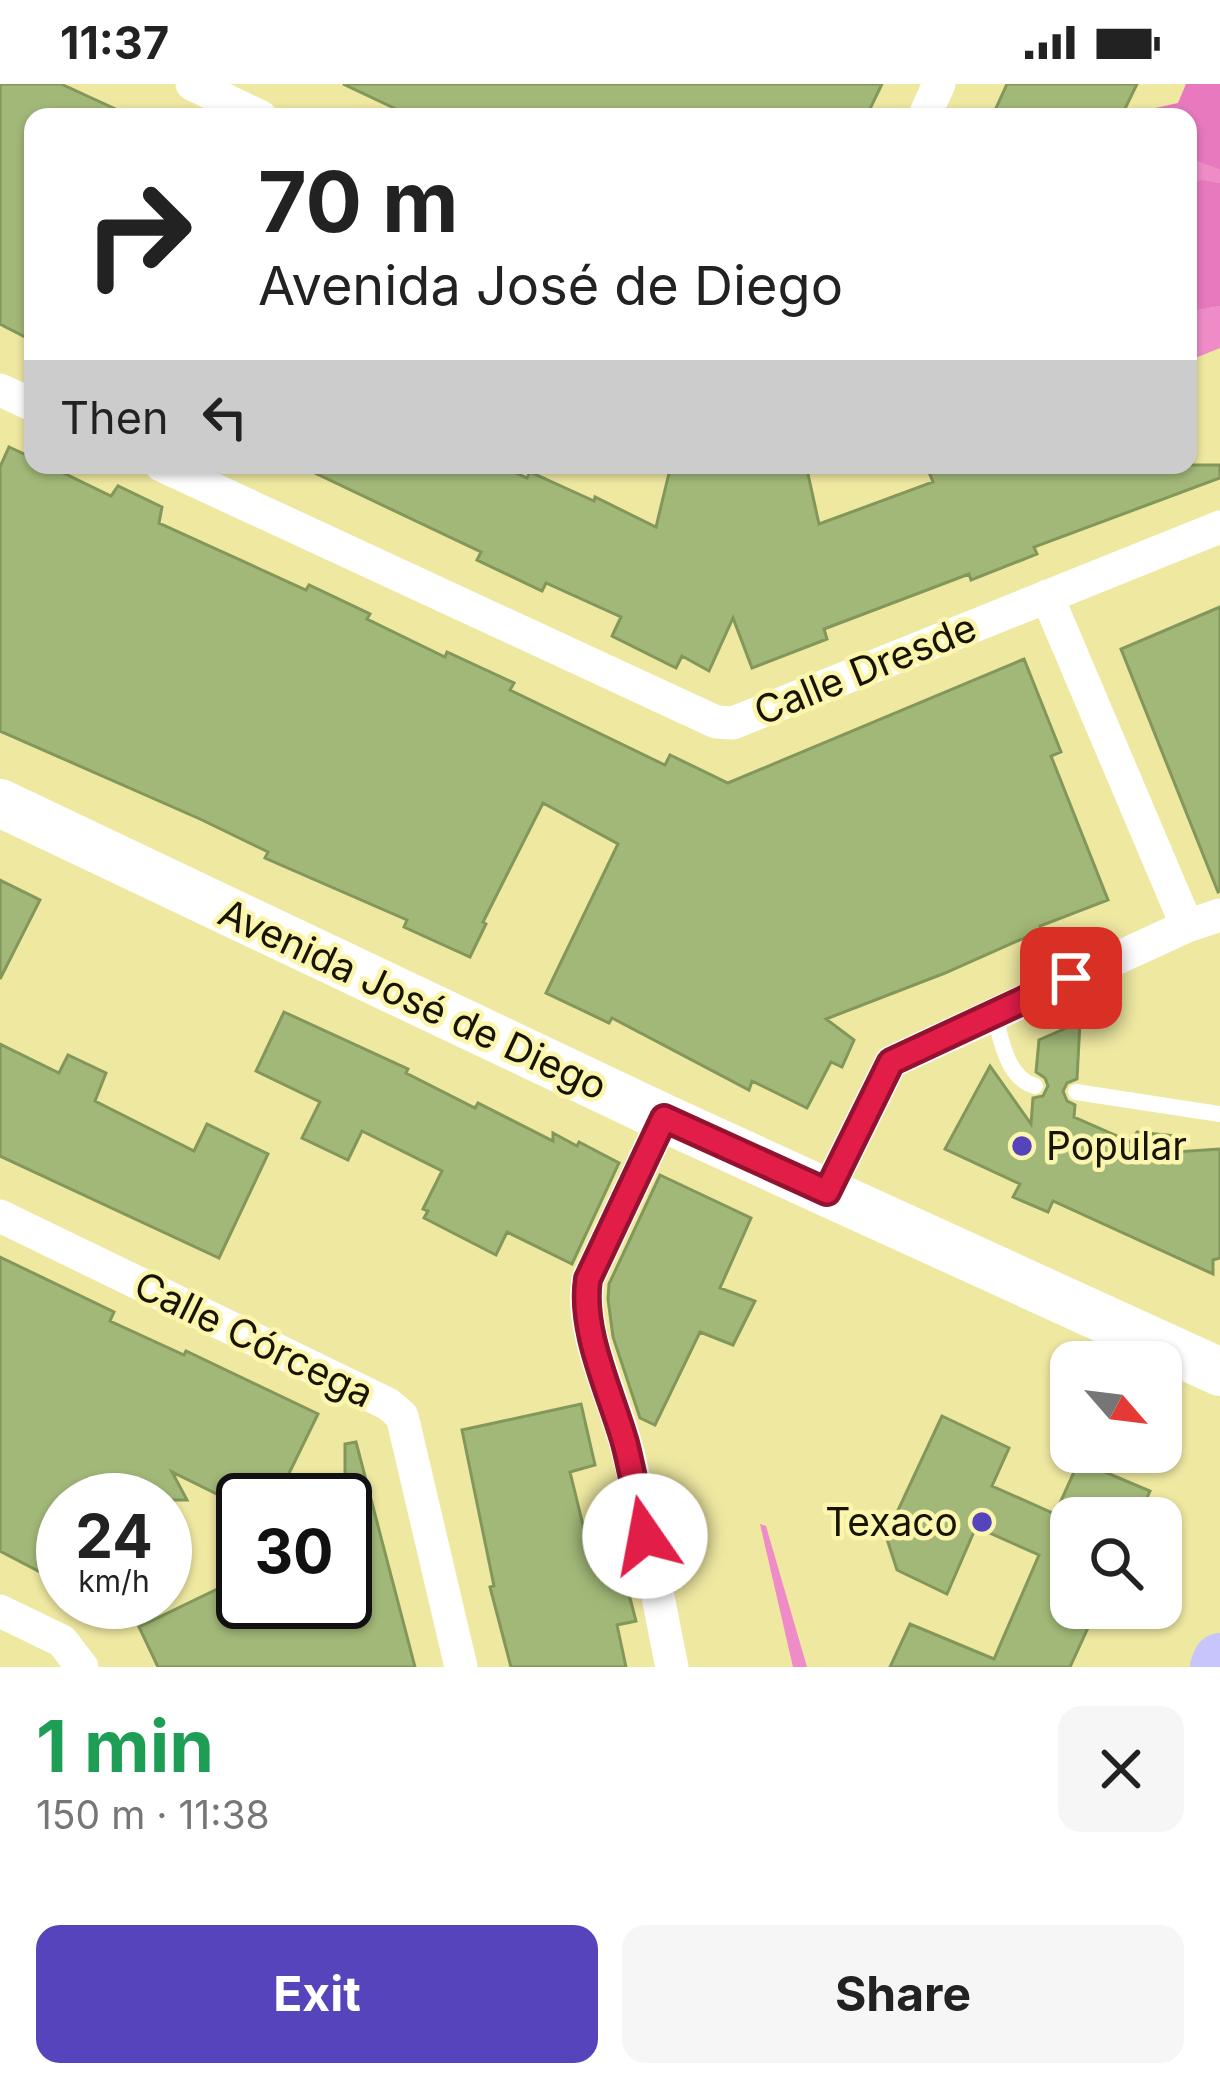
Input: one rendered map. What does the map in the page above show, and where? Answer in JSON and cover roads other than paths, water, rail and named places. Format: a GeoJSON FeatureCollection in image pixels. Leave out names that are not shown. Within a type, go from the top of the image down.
{"type":"FeatureCollection","features":[{"type":"Feature","properties":{"kind":"main road","name":"Avenida José de Diego"},"geometry":{"type":"LineString","coordinates":[[0,803],[664,1118],[1220,1372]]}},
{"type":"Feature","properties":{"kind":"street"},"geometry":{"type":"LineString","coordinates":[[192,84],[220,108]]}},
{"type":"Feature","properties":{"kind":"street","name":"Calle Dresde"},"geometry":{"type":"LineString","coordinates":[[180,474],[716,722],[733,723],[1220,527]]}},
{"type":"Feature","properties":{"kind":"street"},"geometry":{"type":"LineString","coordinates":[[1047,596],[1187,926]]}},
{"type":"Feature","properties":{"kind":"street"},"geometry":{"type":"LineString","coordinates":[[827,1192],[891,1062],[1220,915]]}},
{"type":"Feature","properties":{"kind":"street"},"geometry":{"type":"LineString","coordinates":[[664,1118],[588,1279],[586,1294],[594,1340],[627,1449],[672,1667]]}},
{"type":"Feature","properties":{"kind":"street","name":"Calle Córcega"},"geometry":{"type":"LineString","coordinates":[[0,1216],[388,1404],[402,1416],[461,1667]]}},
{"type":"Feature","properties":{"kind":"street"},"geometry":{"type":"LineString","coordinates":[[0,1611],[62,1641],[82,1667]]}},
{"type":"Feature","properties":{"kind":"lane"},"geometry":{"type":"LineString","coordinates":[[994,1013],[1016,1074],[1034,1086]]}},
{"type":"Feature","properties":{"kind":"lane"},"geometry":{"type":"LineString","coordinates":[[1076,1092],[1220,1114]]}},
{"type":"Feature","properties":{"kind":"place","name":"Popular"},"geometry":{"type":"Point","coordinates":[1022,1146]}},
{"type":"Feature","properties":{"kind":"place","name":"Texaco"},"geometry":{"type":"Point","coordinates":[982,1522]}}]}
